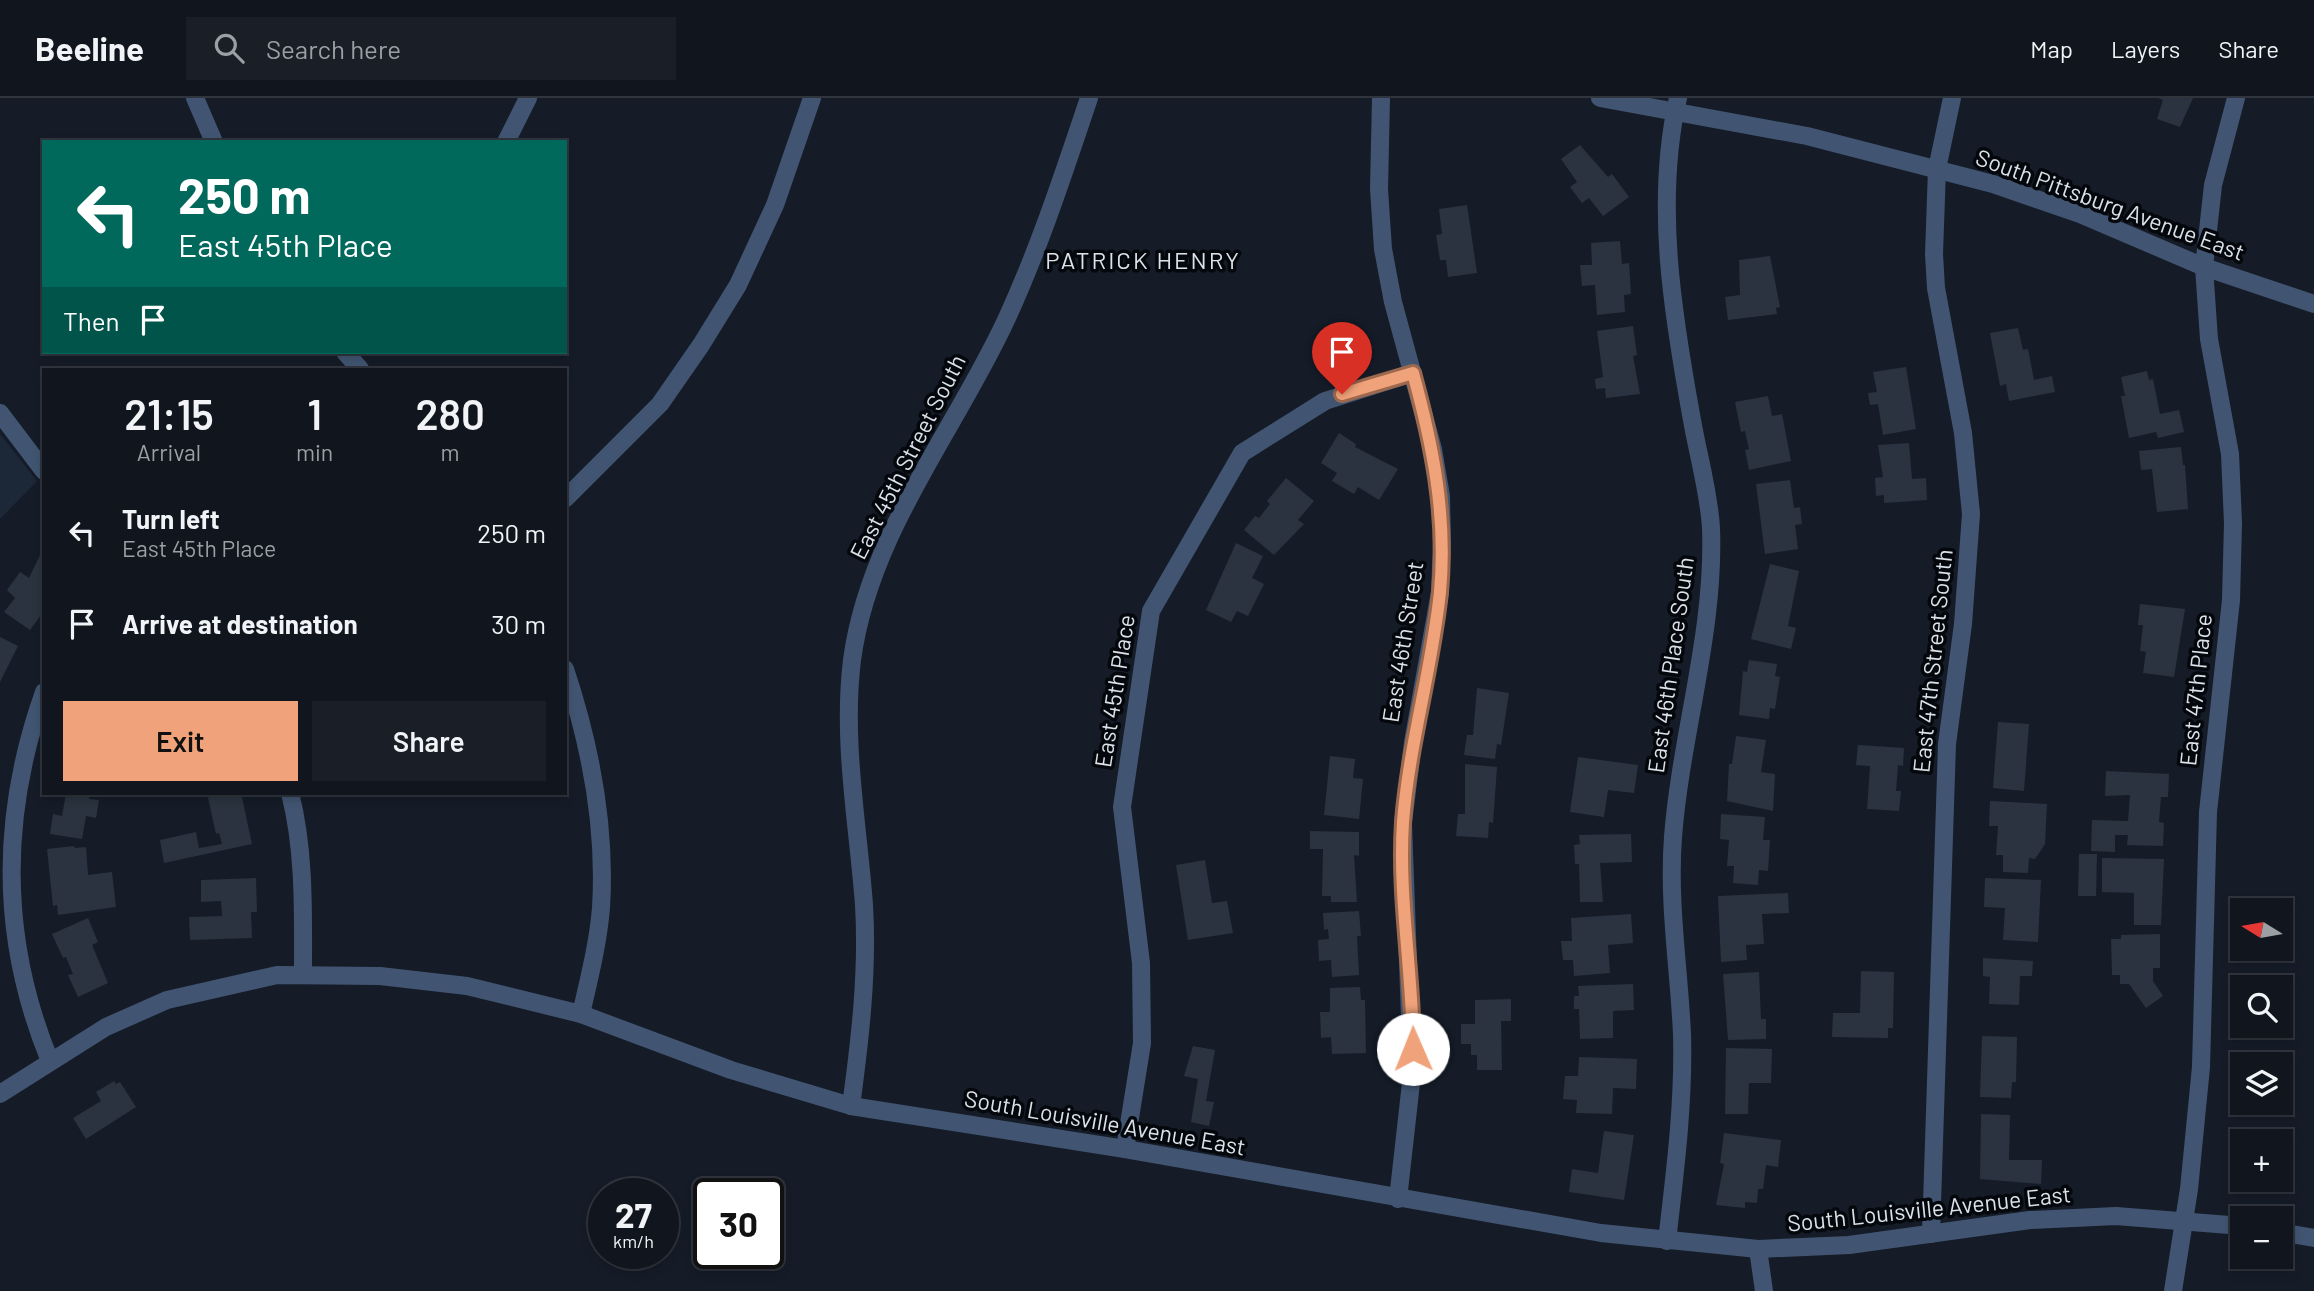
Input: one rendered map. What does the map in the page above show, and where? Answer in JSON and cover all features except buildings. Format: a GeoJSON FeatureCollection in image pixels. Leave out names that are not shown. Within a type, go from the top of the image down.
{"type":"FeatureCollection","features":[{"type":"Feature","properties":{"kind":"street"},"geometry":{"type":"LineString","coordinates":[[195,98],[213,140]]}},
{"type":"Feature","properties":{"kind":"street"},"geometry":{"type":"LineString","coordinates":[[507,140],[528,98]]}},
{"type":"Feature","properties":{"kind":"street"},"geometry":{"type":"LineString","coordinates":[[567,497],[660,404],[738,285],[775,205],[812,98]]}},
{"type":"Feature","properties":{"kind":"street","name":"East 45th Street South"},"geometry":{"type":"LineString","coordinates":[[851,1107],[864,987],[864,934],[850,766],[849,711],[852,660],[863,611],[879,556],[1007,318],[1049,214],[1089,98]]}},
{"type":"Feature","properties":{"kind":"street","name":"East 46th Street"},"geometry":{"type":"LineString","coordinates":[[1381,98],[1379,189],[1383,249],[1393,303],[1433,449],[1441,496],[1442,543],[1440,592],[1413,742],[1403,823],[1412,1074],[1398,1199]]}},
{"type":"Feature","properties":{"kind":"street","name":"South Pittsburg Avenue East"},"geometry":{"type":"LineString","coordinates":[[1600,98],[1676,105],[1993,184],[2080,214],[2204,267],[2314,304]]}},
{"type":"Feature","properties":{"kind":"street","name":"East 47th Street South"},"geometry":{"type":"LineString","coordinates":[[1931,1234],[1934,1065],[1947,744],[1963,624],[1971,514],[1957,397],[1936,288],[1934,212],[1937,169],[1952,98]]}},
{"type":"Feature","properties":{"kind":"street","name":"East 47th Place"},"geometry":{"type":"LineString","coordinates":[[2173,1291],[2185,1219],[2201,1067],[2208,812],[2231,600],[2233,523],[2230,454],[2209,338],[2204,267],[2213,185],[2236,98]]}},
{"type":"Feature","properties":{"kind":"street","name":"East 46th Place South"},"geometry":{"type":"LineString","coordinates":[[1667,1241],[1681,1116],[1682,1035],[1671,890],[1673,838],[1682,754],[1699,668],[1711,571],[1711,524],[1674,322],[1669,240],[1676,105]]}},
{"type":"Feature","properties":{"kind":"street"},"geometry":{"type":"LineString","coordinates":[[347,354],[359,368]]}},
{"type":"Feature","properties":{"kind":"street","name":"East 45th Place"},"geometry":{"type":"LineString","coordinates":[[1125,1149],[1142,1043],[1141,963],[1122,807],[1150,611],[1242,453],[1325,401],[1413,373]]}},
{"type":"Feature","properties":{"kind":"street"},"geometry":{"type":"LineString","coordinates":[[0,414],[42,468]]}},
{"type":"Feature","properties":{"kind":"street"},"geometry":{"type":"LineString","coordinates":[[567,675],[583,722],[598,815],[601,868],[596,952],[581,1014]]}},
{"type":"Feature","properties":{"kind":"street"},"geometry":{"type":"LineString","coordinates":[[42,697],[24,738],[8,804],[4,884],[6,923],[19,988],[28,1017],[50,1061]]}},
{"type":"Feature","properties":{"kind":"street"},"geometry":{"type":"LineString","coordinates":[[290,795],[303,889],[303,974]]}},
{"type":"Feature","properties":{"kind":"street","name":"South Louisville Avenue East"},"geometry":{"type":"LineString","coordinates":[[0,1094],[106,1027],[167,1000],[277,975],[380,976],[467,986],[581,1014],[731,1070],[851,1107],[1125,1149],[1601,1233],[1758,1249],[1849,1245],[2030,1220],[2116,1216],[2185,1219],[2230,1225]]}},
{"type":"Feature","properties":{"kind":"street"},"geometry":{"type":"LineString","coordinates":[[2293,1234],[2314,1238]]}},
{"type":"Feature","properties":{"kind":"street"},"geometry":{"type":"LineString","coordinates":[[1758,1249],[1764,1291]]}},
{"type":"Feature","properties":{"kind":"shaded area"},"geometry":{"type":"Polygon","coordinates":[[[0,434],[37,481],[0,519],[0,434]]]}},
{"type":"Feature","properties":{"kind":"district","name":"PATRICK HENRY"},"geometry":{"type":"Point","coordinates":[1143,261]}},
{"type":"Feature","properties":{"kind":"route"},"geometry":{"type":"LineString","coordinates":[[1342,394],[1413,373],[1433,449],[1441,496],[1440,592],[1413,742],[1403,823],[1403,886],[1413,1049]]}}]}
